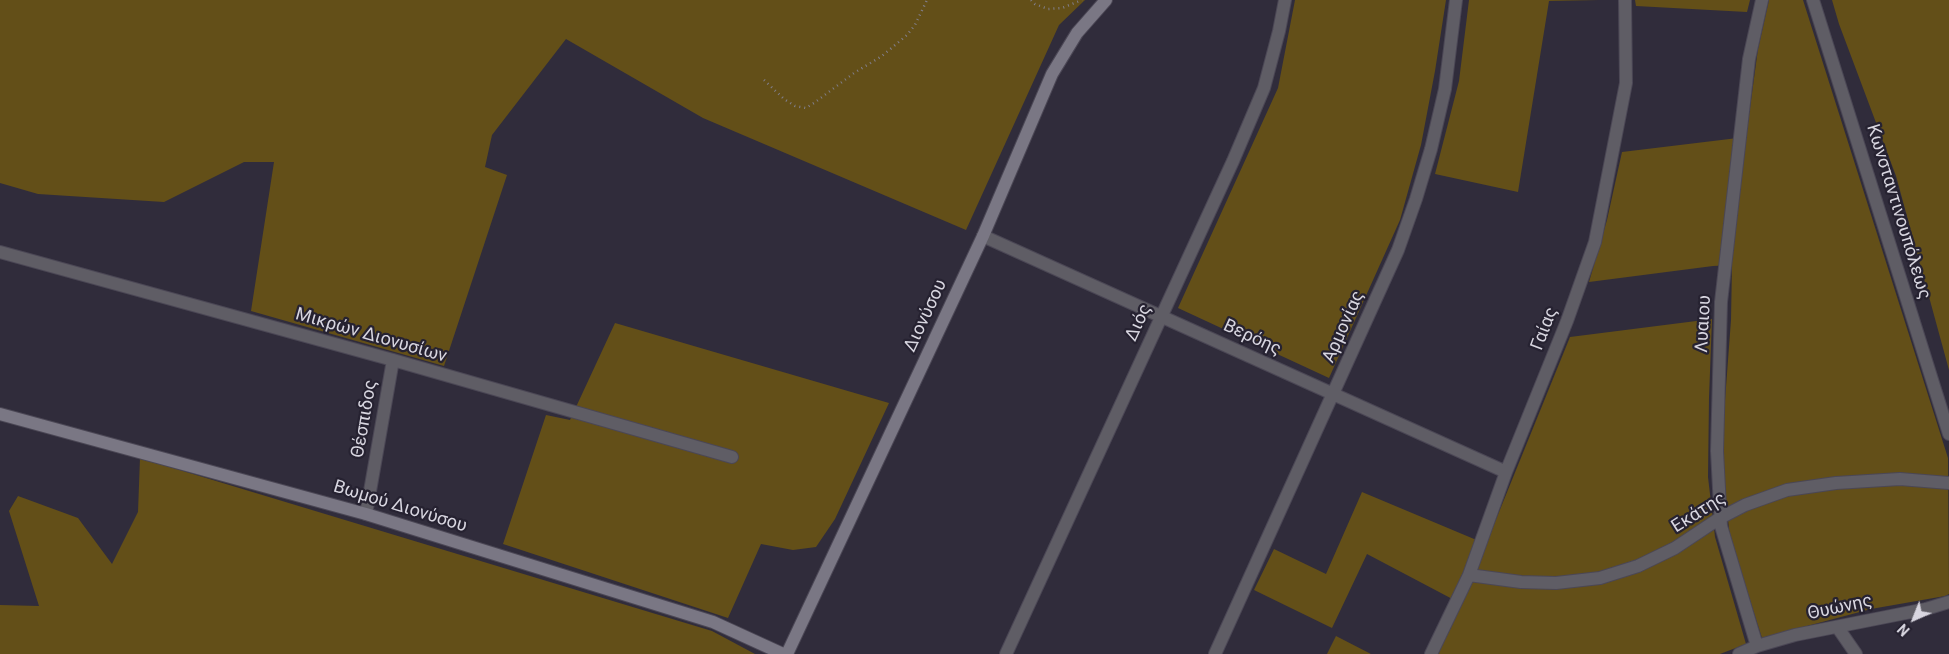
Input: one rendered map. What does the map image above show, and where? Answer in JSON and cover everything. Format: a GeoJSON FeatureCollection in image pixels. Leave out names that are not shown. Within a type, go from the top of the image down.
{"type":"FeatureCollection","features":[{"type":"Feature","properties":{"kind":"street","name":"Διονύσου"},"geometry":{"type":"LineString","coordinates":[[787,654],[983,236],[1052,74],[1076,33],[1106,0]]}},
{"type":"Feature","properties":{"kind":"street","name":"Διός"},"geometry":{"type":"LineString","coordinates":[[1006,654],[1233,161],[1264,88],[1285,0]]}},
{"type":"Feature","properties":{"kind":"street","name":"Αρμονίας"},"geometry":{"type":"LineString","coordinates":[[1215,654],[1398,250],[1431,149],[1445,89],[1456,0]]}},
{"type":"Feature","properties":{"kind":"street","name":"Γαίας"},"geometry":{"type":"LineString","coordinates":[[1432,654],[1470,575],[1506,472],[1596,242],[1626,83],[1625,0]]}},
{"type":"Feature","properties":{"kind":"street","name":"Λυαιου"},"geometry":{"type":"LineString","coordinates":[[1757,646],[1720,518],[1716,451],[1721,302],[1749,59],[1762,0]]}},
{"type":"Feature","properties":{"kind":"street","name":"Κωνσταντινουπόλεως"},"geometry":{"type":"LineString","coordinates":[[1813,0],[1949,434]]}},
{"type":"Feature","properties":{"kind":"street","name":"Βερόης"},"geometry":{"type":"LineString","coordinates":[[983,236],[1506,472]]}},
{"type":"Feature","properties":{"kind":"street","name":"Μικρών Διονυσίων"},"geometry":{"type":"LineString","coordinates":[[0,252],[393,360],[732,457]]}},
{"type":"Feature","properties":{"kind":"street","name":"Θέσπιδος"},"geometry":{"type":"LineString","coordinates":[[366,514],[393,360]]}},
{"type":"Feature","properties":{"kind":"street","name":"Βωμού Διονύσου"},"geometry":{"type":"LineString","coordinates":[[0,414],[366,514],[713,622],[783,654]]}},
{"type":"Feature","properties":{"kind":"street","name":"Εκάτης"},"geometry":{"type":"LineString","coordinates":[[1470,575],[1522,582],[1556,583],[1600,578],[1638,566],[1675,548],[1720,518],[1745,505],[1787,490],[1836,483],[1900,479],[1949,483]]}},
{"type":"Feature","properties":{"kind":"street","name":"Θυώνης"},"geometry":{"type":"LineString","coordinates":[[1739,654],[1757,646],[1794,635],[1838,628],[1878,617],[1926,609],[1949,602]]}},
{"type":"Feature","properties":{"kind":"street"},"geometry":{"type":"LineString","coordinates":[[1838,628],[1856,654]]}},
{"type":"Feature","properties":{"kind":"path"},"geometry":{"type":"LineString","coordinates":[[764,80],[784,99],[795,106],[806,108],[896,45],[915,25],[927,0]]}},
{"type":"Feature","properties":{"kind":"path"},"geometry":{"type":"LineString","coordinates":[[1031,0],[1035,4],[1048,9],[1062,8],[1082,0]]}},
{"type":"Feature","properties":{"kind":"shaded area"},"geometry":{"type":"Polygon","coordinates":[[[0,0],[1085,0],[1059,25],[966,230],[703,118],[566,39],[492,135],[485,167],[507,175],[444,366],[251,311],[274,162],[244,162],[164,202],[38,194],[0,183],[0,0]]]}},
{"type":"Feature","properties":{"kind":"shaded area"},"geometry":{"type":"Polygon","coordinates":[[[1295,0],[1446,0],[1421,145],[1400,220],[1329,378],[1178,308],[1278,88],[1295,0]]]}},
{"type":"Feature","properties":{"kind":"shaded area"},"geometry":{"type":"Polygon","coordinates":[[[1469,0],[1599,0],[1549,1],[1518,192],[1435,174],[1459,81],[1469,0]]]}},
{"type":"Feature","properties":{"kind":"shaded area"},"geometry":{"type":"Polygon","coordinates":[[[1635,0],[1750,0],[1747,12],[1636,6],[1635,0]]]}},
{"type":"Feature","properties":{"kind":"shaded area"},"geometry":{"type":"Polygon","coordinates":[[[1769,0],[1803,0],[1948,458],[1949,594],[1871,609],[1762,638],[1730,538],[1721,454],[1731,320],[1732,265],[1589,282],[1607,220],[1622,152],[1746,137],[1758,49],[1769,0]]]}},
{"type":"Feature","properties":{"kind":"shaded area"},"geometry":{"type":"Polygon","coordinates":[[[1832,0],[1949,0],[1949,370],[1896,176],[1839,24],[1832,0]]]}},
{"type":"Feature","properties":{"kind":"shaded area"},"geometry":{"type":"Polygon","coordinates":[[[1712,319],[1708,477],[1715,537],[1746,644],[1720,654],[1436,654],[1458,602],[1367,554],[1332,628],[1254,590],[1274,549],[1326,574],[1362,492],[1486,544],[1570,337],[1712,319]]]}},
{"type":"Feature","properties":{"kind":"shaded area"},"geometry":{"type":"Polygon","coordinates":[[[615,323],[889,403],[835,519],[816,547],[793,550],[761,544],[728,618],[503,544],[546,415],[570,420],[615,323]]]}},
{"type":"Feature","properties":{"kind":"shaded area"},"geometry":{"type":"Polygon","coordinates":[[[140,458],[712,631],[755,654],[0,654],[0,605],[39,606],[9,511],[18,496],[78,518],[112,564],[138,512],[140,458]]]}},
{"type":"Feature","properties":{"kind":"shaded area"},"geometry":{"type":"Polygon","coordinates":[[[1336,636],[1371,654],[1327,654],[1336,636]]]}}]}
